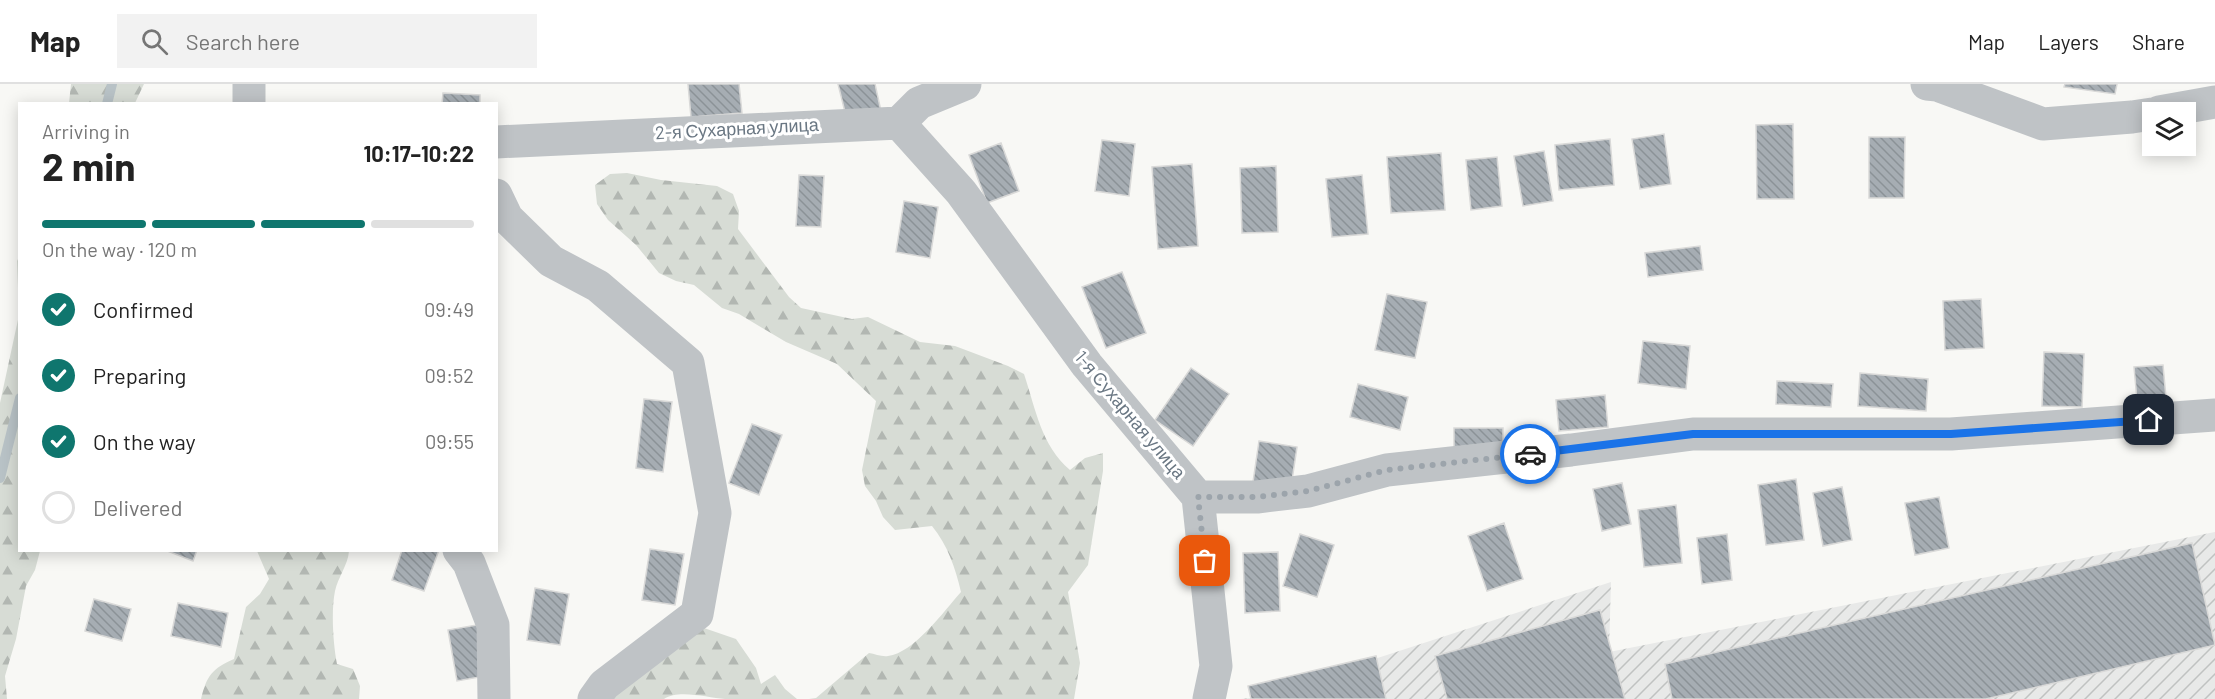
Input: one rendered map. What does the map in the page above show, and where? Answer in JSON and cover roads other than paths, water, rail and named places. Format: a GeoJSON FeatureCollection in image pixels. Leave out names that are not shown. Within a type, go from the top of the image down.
{"type":"FeatureCollection","features":[{"type":"Feature","properties":{"kind":"street"},"geometry":{"type":"LineString","coordinates":[[249,84],[249,102]]}},
{"type":"Feature","properties":{"kind":"street"},"geometry":{"type":"LineString","coordinates":[[899,123],[919,103],[965,84]]}},
{"type":"Feature","properties":{"kind":"street"},"geometry":{"type":"LineString","coordinates":[[1927,84],[2043,124],[2142,116]]}},
{"type":"Feature","properties":{"kind":"street"},"geometry":{"type":"LineString","coordinates":[[2196,105],[2215,102]]}},
{"type":"Feature","properties":{"kind":"street","name":"2-я Сухарная улица"},"geometry":{"type":"LineString","coordinates":[[498,142],[899,123]]}},
{"type":"Feature","properties":{"kind":"street","name":"1-я Сухарная улица"},"geometry":{"type":"LineString","coordinates":[[899,123],[961,192],[1087,365],[1198,497],[1257,497],[1308,491],[1387,470],[1693,434],[1951,434],[2215,415]]}},
{"type":"Feature","properties":{"kind":"street"},"geometry":{"type":"LineString","coordinates":[[498,199],[507,218],[551,261],[598,286],[688,363],[715,513],[697,615],[604,685],[594,699]]}},
{"type":"Feature","properties":{"kind":"street"},"geometry":{"type":"LineString","coordinates":[[1198,497],[1216,666],[1209,699]]}},
{"type":"Feature","properties":{"kind":"street"},"geometry":{"type":"LineString","coordinates":[[461,552],[469,563],[494,625],[494,699]]}},
{"type":"Feature","properties":{"kind":"waterway"},"geometry":{"type":"LineString","coordinates":[[108,102],[112,84]]}},
{"type":"Feature","properties":{"kind":"waterway"},"geometry":{"type":"LineString","coordinates":[[0,478],[18,406]]}}]}
